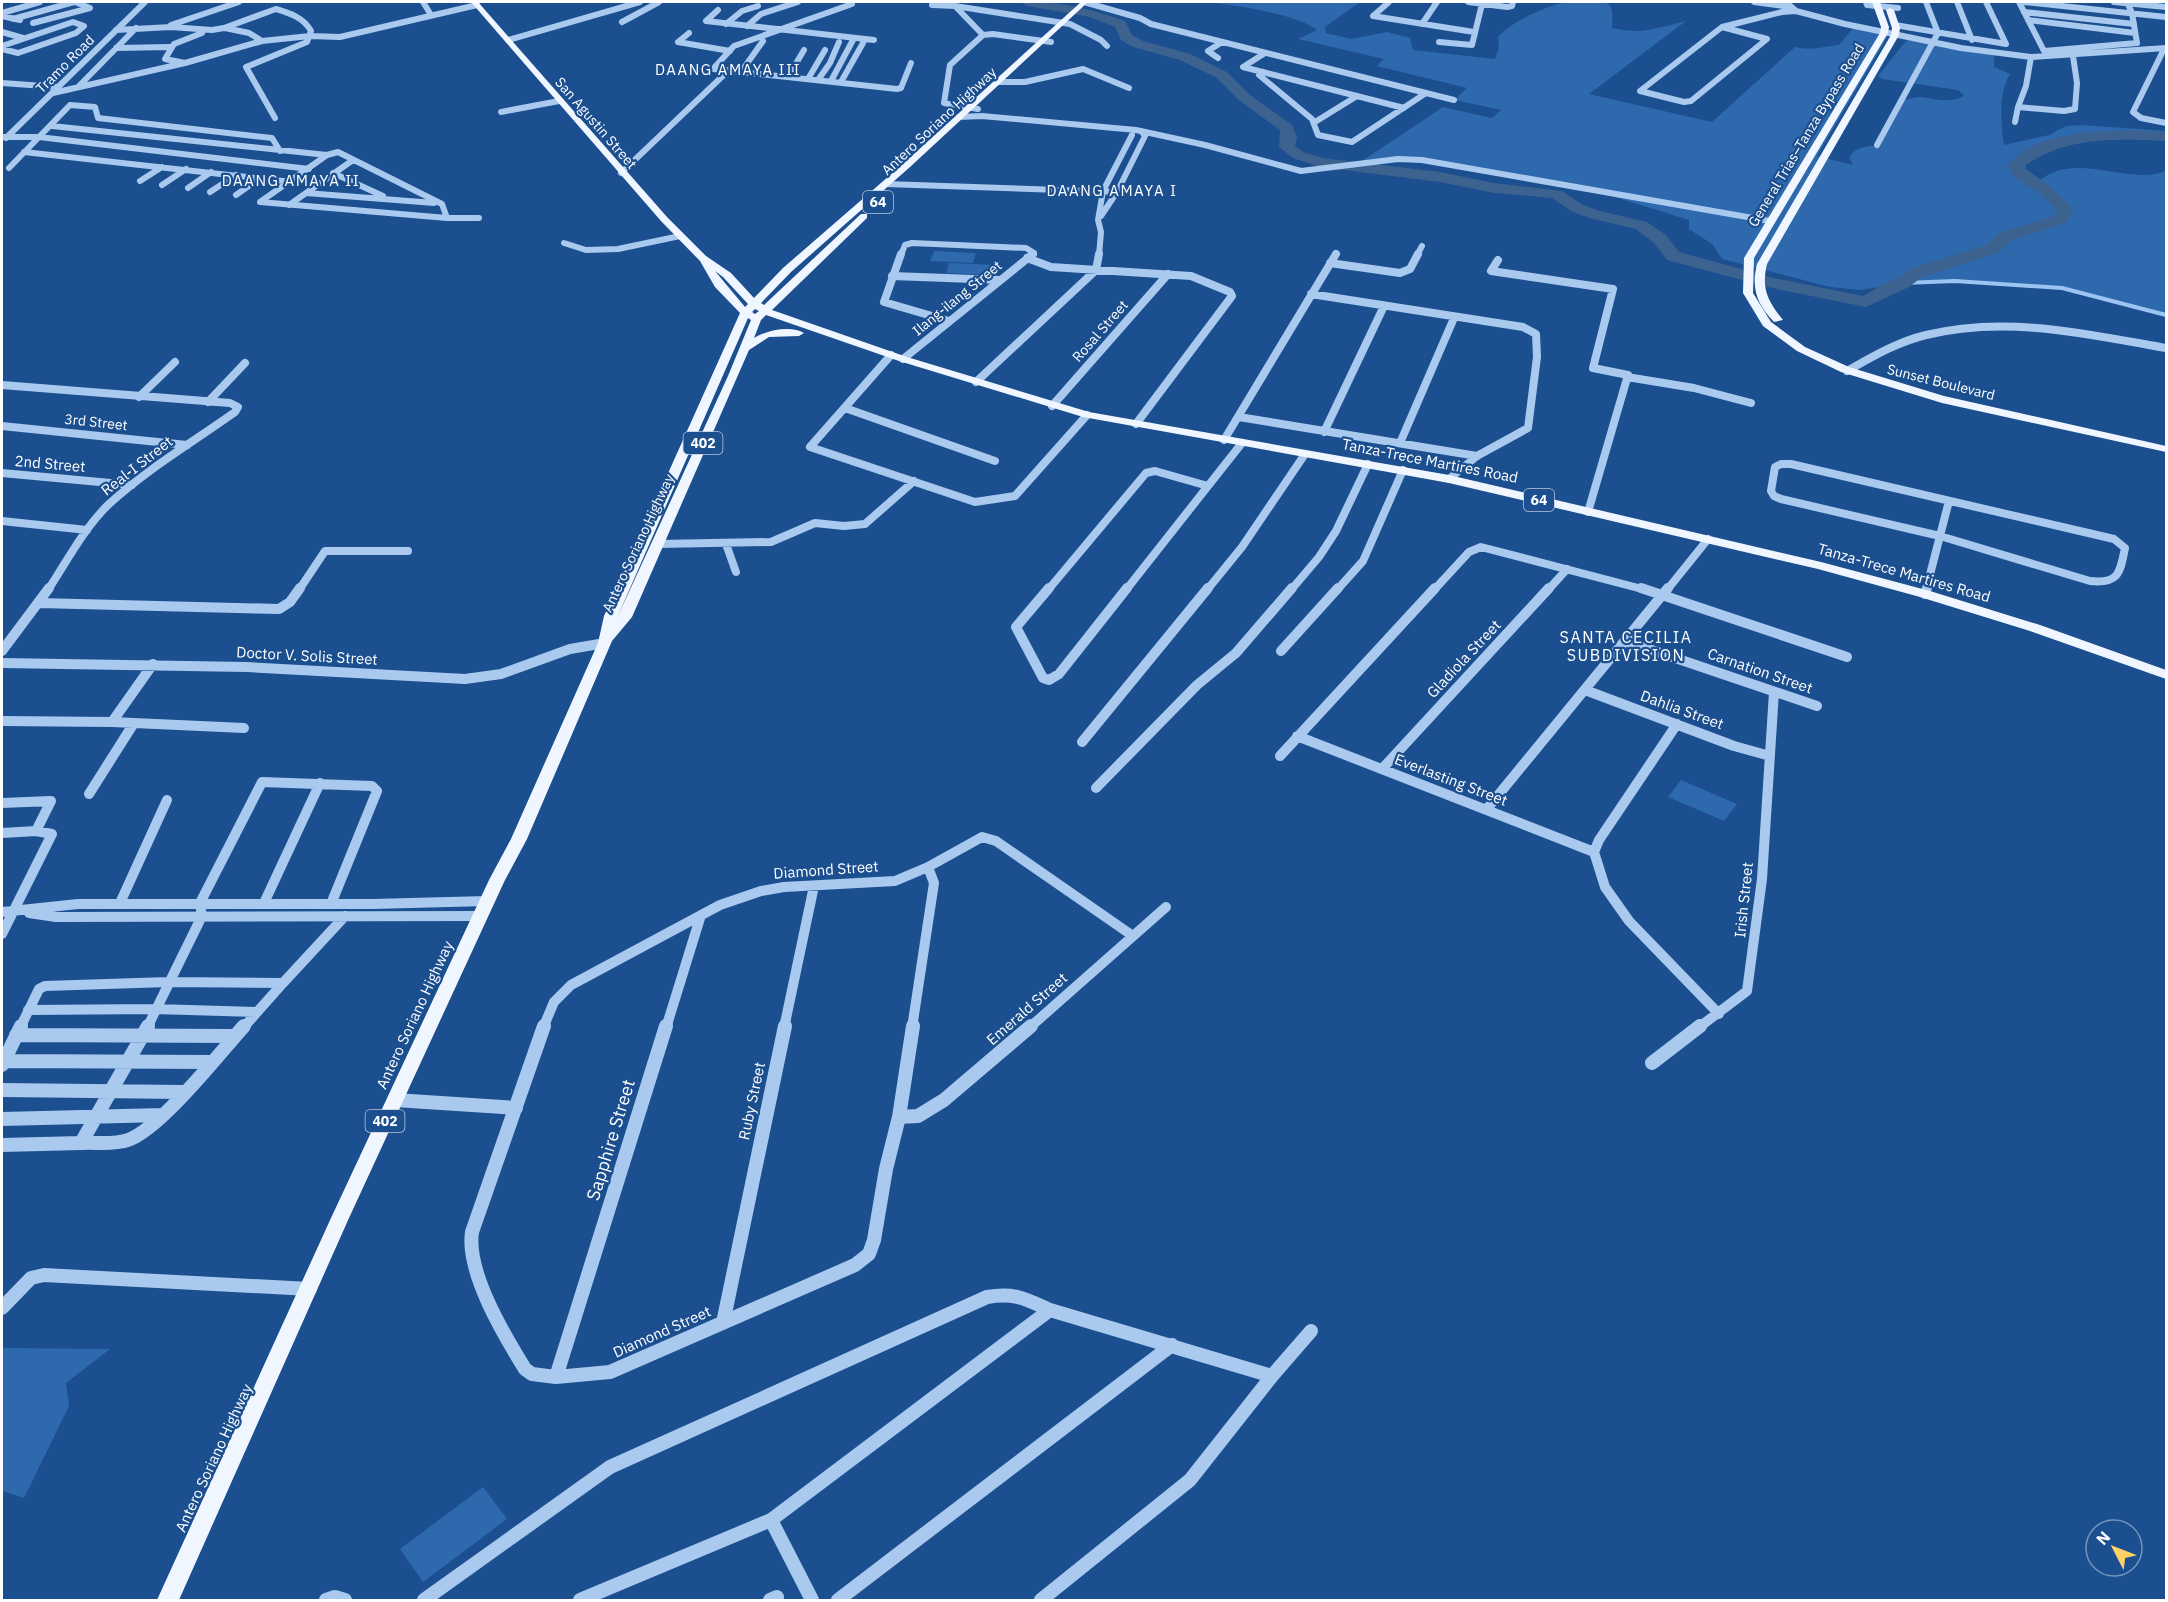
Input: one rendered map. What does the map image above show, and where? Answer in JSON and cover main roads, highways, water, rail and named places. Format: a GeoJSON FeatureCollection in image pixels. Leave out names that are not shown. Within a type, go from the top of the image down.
{"type":"FeatureCollection","features":[{"type":"Feature","properties":{"kind":"main road","name":"San Agustin Street"},"geometry":{"type":"LineString","coordinates":[[475,3],[621,173],[702,258],[713,278],[751,312]]}},
{"type":"Feature","properties":{"kind":"main road","name":"Antero Soriano Highway"},"geometry":{"type":"LineString","coordinates":[[751,312],[764,310],[789,288],[969,113],[1087,4]]}},
{"type":"Feature","properties":{"kind":"main road","name":"General Trias–Tanza Bypass Road"},"geometry":{"type":"LineString","coordinates":[[1745,283],[1751,253],[1884,33],[1885,27],[1877,4]]}},
{"type":"Feature","properties":{"kind":"main road","name":"General Trias–Tanza Bypass Road"},"geometry":{"type":"LineString","coordinates":[[1759,285],[1760,270],[1768,250],[1895,30],[1888,4]]}},
{"type":"Feature","properties":{"kind":"main road","name":"Antero Soriano Highway"},"geometry":{"type":"LineString","coordinates":[[168,1600],[395,1100],[519,839],[605,643],[611,616],[751,312],[885,184],[969,113]]}},
{"type":"Feature","properties":{"kind":"main road","name":"Sunset Boulevard"},"geometry":{"type":"LineString","coordinates":[[1745,283],[1744,291],[1755,310],[1778,333],[1808,352],[1851,369],[1915,393],[2166,449]]}},
{"type":"Feature","properties":{"kind":"main road","name":"Sunset Boulevard"},"geometry":{"type":"LineString","coordinates":[[1759,285],[1759,293],[1768,310],[1791,331],[1851,369],[1919,387],[2166,443]]}},
{"type":"Feature","properties":{"kind":"main road"},"geometry":{"type":"LineString","coordinates":[[789,288],[787,302],[791,314],[804,330]]}},
{"type":"Feature","properties":{"kind":"main road","name":"Tanza-Trece Martires Road"},"geometry":{"type":"LineString","coordinates":[[764,310],[804,330]]}},
{"type":"Feature","properties":{"kind":"main road","name":"Antero Soriano Highway"},"geometry":{"type":"LineString","coordinates":[[605,643],[625,617],[746,348],[751,312]]}},
{"type":"Feature","properties":{"kind":"main road","name":"Tanza-Trece Martires Road"},"geometry":{"type":"LineString","coordinates":[[751,312],[1087,415],[1449,479],[1708,539],[1925,594],[2035,628],[2166,675]]}},
{"type":"Feature","properties":{"kind":"main road"},"geometry":{"type":"LineString","coordinates":[[746,348],[767,334],[804,330]]}},
{"type":"Feature","properties":{"kind":"waterway"},"geometry":{"type":"LineString","coordinates":[[1027,2],[1093,14],[1120,24],[1126,37],[1138,44],[1185,57],[1222,75],[1245,98],[1287,128],[1289,137],[1287,147],[1298,155],[1320,162],[1440,177],[1494,188],[1556,194],[1577,208],[1595,215],[1641,225],[1660,239],[1673,256],[1772,283],[1866,302],[1891,287],[1903,283],[1916,273],[1992,249],[2005,237],[2062,219],[2065,209],[2044,189],[2020,174],[2015,166],[2035,153],[2067,140],[2084,137],[2101,135],[2166,137]]}},
{"type":"Feature","properties":{"kind":"waterway"},"geometry":{"type":"LineString","coordinates":[[1903,283],[1955,281],[2062,288],[2166,315]]}},
{"type":"Feature","properties":{"kind":"district","name":"DAANG AMAYA III"},"geometry":{"type":"Point","coordinates":[728,70]}},
{"type":"Feature","properties":{"kind":"district","name":"DAANG AMAYA II"},"geometry":{"type":"Point","coordinates":[291,181]}},
{"type":"Feature","properties":{"kind":"district","name":"DAANG AMAYA I"},"geometry":{"type":"Point","coordinates":[1112,191]}},
{"type":"Feature","properties":{"kind":"district","name":"SANTA CECILIA SUBDIVISION"},"geometry":{"type":"Point","coordinates":[1626,646]}}]}
